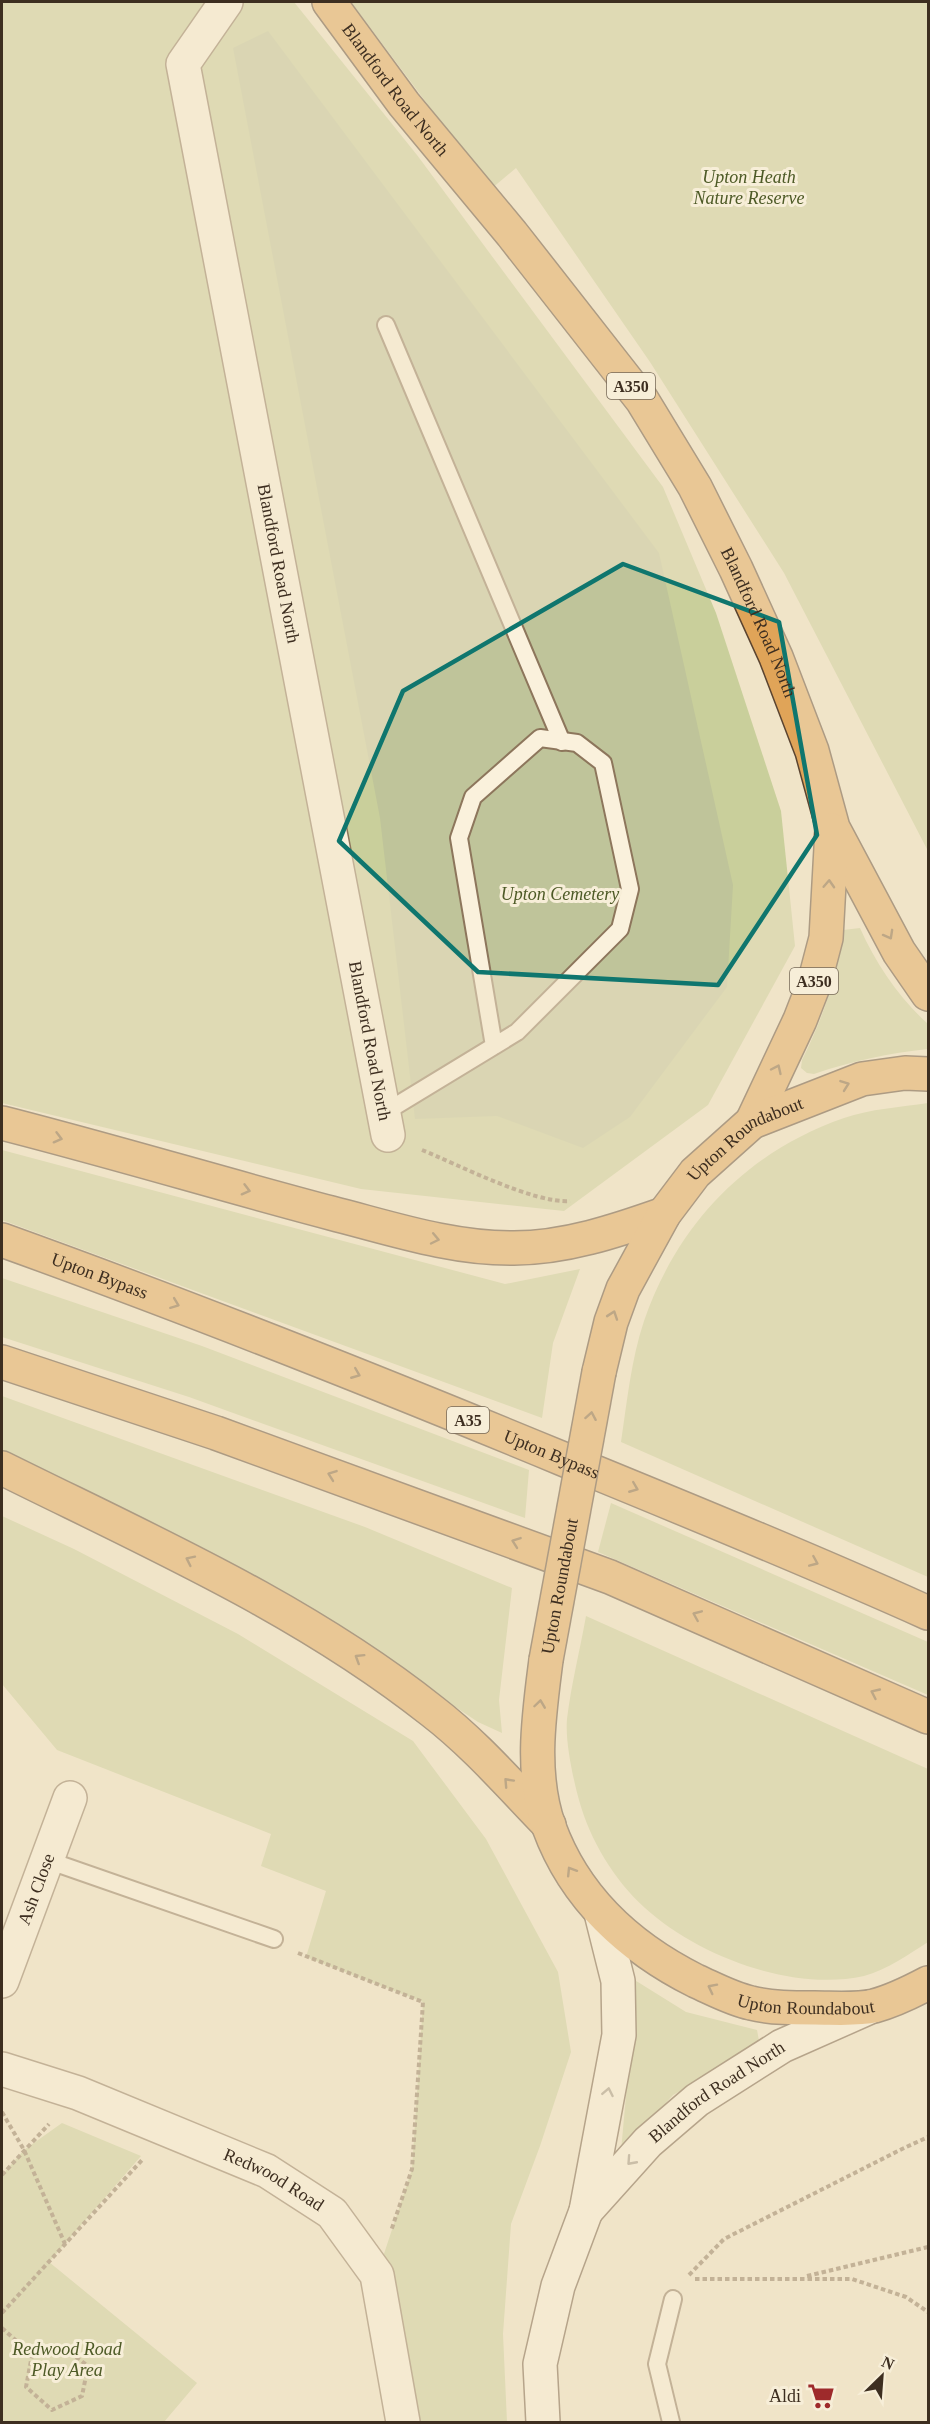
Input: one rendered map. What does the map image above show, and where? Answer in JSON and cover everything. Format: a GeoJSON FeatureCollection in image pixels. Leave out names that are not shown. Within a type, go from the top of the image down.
{"type":"FeatureCollection","features":[{"type":"Feature","properties":{"kind":"highway","name":"Blandford Road North"},"geometry":{"type":"LineString","coordinates":[[329,2],[404,104],[512,234],[642,400],[695,487],[776,657],[812,751],[833,828],[899,952],[928,994]]}},
{"type":"Feature","properties":{"kind":"highway","name":"Blandford Road North"},"geometry":{"type":"LineString","coordinates":[[752,1122],[800,1020],[814,984],[826,938],[833,828]]}},
{"type":"Feature","properties":{"kind":"highway","name":"Upton Roundabout"},"geometry":{"type":"LineString","coordinates":[[928,1074],[905,1073],[862,1079],[752,1122],[695,1173],[664,1214],[622,1289],[599,1372],[546,1660],[538,1714],[537,1746],[540,1783],[549,1825],[563,1858],[583,1892],[601,1913],[641,1948],[676,1970],[721,1993],[751,2004],[792,2008],[872,2006],[900,1997],[928,1983]]}},
{"type":"Feature","properties":{"kind":"highway"},"geometry":{"type":"LineString","coordinates":[[2,1123],[325,1211],[471,1246],[514,1248],[550,1245],[592,1237],[664,1214]]}},
{"type":"Feature","properties":{"kind":"highway","name":"Upton Bypass"},"geometry":{"type":"LineString","coordinates":[[2,1240],[136,1288],[331,1364],[819,1564],[928,1613]]}},
{"type":"Feature","properties":{"kind":"highway"},"geometry":{"type":"LineString","coordinates":[[2,1362],[216,1433],[610,1577],[928,1717]]}},
{"type":"Feature","properties":{"kind":"highway"},"geometry":{"type":"LineString","coordinates":[[2,1468],[197,1564],[284,1611],[368,1663],[433,1712],[489,1762],[549,1825]]}},
{"type":"Feature","properties":{"kind":"street","name":"Blandford Road North"},"geometry":{"type":"LineString","coordinates":[[226,2],[183,64],[386,1124]]}},
{"type":"Feature","properties":{"kind":"street","name":"Ash Close"},"geometry":{"type":"LineString","coordinates":[[2,1981],[70,1798]]}},
{"type":"Feature","properties":{"kind":"street","name":"Blandford Road North"},"geometry":{"type":"LineString","coordinates":[[543,2422],[540,2364],[558,2286],[586,2211],[619,2035],[618,1981],[601,1913]]}},
{"type":"Feature","properties":{"kind":"street","name":"Blandford Road North"},"geometry":{"type":"LineString","coordinates":[[586,2211],[648,2142],[698,2100],[782,2046],[872,2006]]}},
{"type":"Feature","properties":{"kind":"street","name":"Redwood Road"},"geometry":{"type":"LineString","coordinates":[[2,2069],[78,2093],[267,2171],[332,2213],[377,2275],[403,2422]]}},
{"type":"Feature","properties":{"kind":"lane"},"geometry":{"type":"LineString","coordinates":[[386,325],[562,742]]}},
{"type":"Feature","properties":{"kind":"lane"},"geometry":{"type":"LineString","coordinates":[[386,1124],[517,1032],[620,929],[630,889],[603,763],[577,743],[540,738],[473,797],[459,838],[494,1046]]}},
{"type":"Feature","properties":{"kind":"lane"},"geometry":{"type":"LineString","coordinates":[[47,1860],[274,1939]]}},
{"type":"Feature","properties":{"kind":"lane"},"geometry":{"type":"LineString","coordinates":[[671,2422],[657,2364],[673,2300]]}},
{"type":"Feature","properties":{"kind":"path"},"geometry":{"type":"LineString","coordinates":[[386,1124],[519,1190],[562,1201],[572,1200]]}},
{"type":"Feature","properties":{"kind":"path"},"geometry":{"type":"LineString","coordinates":[[274,1939],[306,1958],[423,2002],[412,2169],[377,2275]]}},
{"type":"Feature","properties":{"kind":"path"},"geometry":{"type":"LineString","coordinates":[[2,2175],[78,2093]]}},
{"type":"Feature","properties":{"kind":"path"},"geometry":{"type":"LineString","coordinates":[[2,2112],[24,2150],[65,2244]]}},
{"type":"Feature","properties":{"kind":"path"},"geometry":{"type":"LineString","coordinates":[[2,2313],[127,2173],[171,2132]]}},
{"type":"Feature","properties":{"kind":"path"},"geometry":{"type":"LineString","coordinates":[[928,2138],[724,2239],[685,2279],[801,2277],[852,2279],[906,2297],[928,2312]]}},
{"type":"Feature","properties":{"kind":"path"},"geometry":{"type":"LineString","coordinates":[[801,2277],[928,2247]]}},
{"type":"Feature","properties":{"kind":"path"},"geometry":{"type":"LineString","coordinates":[[2,2328],[32,2355]]}},
{"type":"Feature","properties":{"kind":"path"},"geometry":{"type":"LineString","coordinates":[[64,2348],[88,2366],[82,2396],[52,2410],[26,2386],[32,2355],[64,2348]]}},
{"type":"Feature","properties":{"kind":"highlighted area"},"geometry":{"type":"Polygon","coordinates":[[[623,564],[779,622],[817,835],[718,985],[478,972],[339,841],[403,691],[623,564]]]}},
{"type":"Feature","properties":{"kind":"green space"},"geometry":{"type":"Polygon","coordinates":[[[2,2],[294,2],[417,155],[663,487],[716,613],[781,811],[795,946],[708,1105],[564,1211],[361,1189],[2,1103],[2,2]]]}},
{"type":"Feature","properties":{"kind":"green space","name":"Upton Heath Nature Reserve"},"geometry":{"type":"Polygon","coordinates":[[[351,2],[928,2],[928,851],[784,573],[650,362],[516,168],[491,189],[351,2]]]}},
{"type":"Feature","properties":{"kind":"green space","name":"Upton Cemetery"},"geometry":{"type":"Polygon","coordinates":[[[268,31],[659,553],[733,885],[727,987],[630,1117],[583,1148],[497,1116],[415,1119],[380,818],[233,48],[268,31]]]}},
{"type":"Feature","properties":{"kind":"green space"},"geometry":{"type":"Polygon","coordinates":[[[860,928],[889,980],[928,1024],[928,1049],[871,1058],[814,1074],[807,1073],[801,1068],[802,1060],[828,997],[843,930],[860,928]]]}},
{"type":"Feature","properties":{"kind":"green space"},"geometry":{"type":"Polygon","coordinates":[[[928,1103],[928,1577],[621,1442],[640,1336],[658,1286],[675,1254],[720,1196],[746,1172],[776,1151],[809,1133],[854,1115],[928,1103]]]}},
{"type":"Feature","properties":{"kind":"green space"},"geometry":{"type":"Polygon","coordinates":[[[2,1150],[505,1284],[580,1269],[553,1343],[542,1418],[2,1220],[2,1150]]]}},
{"type":"Feature","properties":{"kind":"green space"},"geometry":{"type":"Polygon","coordinates":[[[2,1278],[202,1346],[529,1470],[525,1518],[189,1397],[2,1337],[2,1278]]]}},
{"type":"Feature","properties":{"kind":"green space"},"geometry":{"type":"Polygon","coordinates":[[[2,1396],[365,1527],[512,1588],[499,1700],[502,1733],[478,1722],[278,1589],[2,1451],[2,1396]]]}},
{"type":"Feature","properties":{"kind":"green space"},"geometry":{"type":"Polygon","coordinates":[[[611,1503],[928,1642],[928,1695],[598,1552],[611,1503]]]}},
{"type":"Feature","properties":{"kind":"green space"},"geometry":{"type":"Polygon","coordinates":[[[2,1516],[74,1549],[238,1634],[413,1741],[486,1839],[558,1972],[571,2052],[511,2224],[503,2334],[507,2422],[403,2422],[377,2275],[412,2169],[423,2002],[306,1957],[326,1891],[261,1866],[271,1834],[57,1750],[2,1684],[2,1516]]]}},
{"type":"Feature","properties":{"kind":"green space"},"geometry":{"type":"Polygon","coordinates":[[[586,1616],[928,1769],[928,1942],[889,1966],[864,1976],[836,1980],[807,1979],[747,1966],[719,1955],[691,1941],[645,1908],[623,1885],[604,1858],[584,1815],[572,1771],[567,1738],[567,1719],[586,1616]]]}},
{"type":"Feature","properties":{"kind":"green space"},"geometry":{"type":"Polygon","coordinates":[[[633,1979],[686,2012],[757,2030],[760,2046],[673,2095],[621,2151],[630,2052],[633,1979]]]}},
{"type":"Feature","properties":{"kind":"green space","name":"Redwood Road Play Area"},"geometry":{"type":"Polygon","coordinates":[[[62,2123],[141,2156],[49,2262],[197,2383],[164,2422],[2,2422],[2,2175],[24,2150],[62,2123]]]}},
{"type":"Feature","properties":{"kind":"place","name":"Aldi"},"geometry":{"type":"Point","coordinates":[821,2396]}}]}
